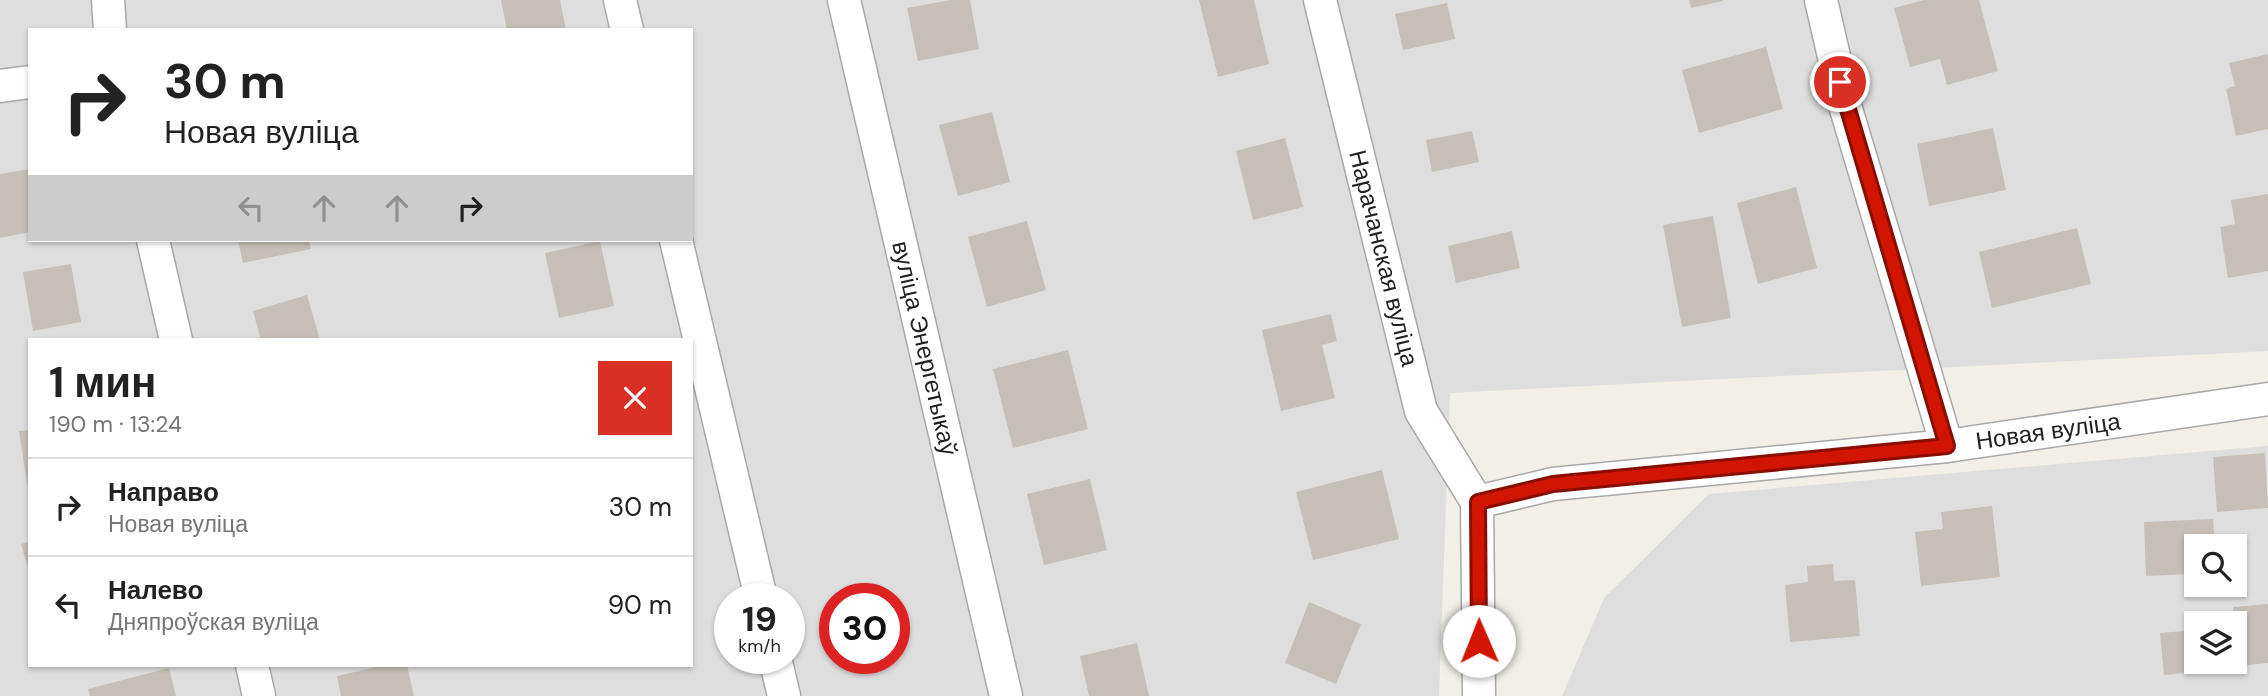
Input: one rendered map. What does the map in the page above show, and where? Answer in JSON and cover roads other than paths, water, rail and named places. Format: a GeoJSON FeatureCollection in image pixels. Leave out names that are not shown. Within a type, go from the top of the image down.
{"type":"FeatureCollection","features":[{"type":"Feature","properties":{"kind":"street"},"geometry":{"type":"LineString","coordinates":[[108,0],[110,28]]}},
{"type":"Feature","properties":{"kind":"street"},"geometry":{"type":"LineString","coordinates":[[620,0],[627,28]]}},
{"type":"Feature","properties":{"kind":"street","name":"вуліца Энергетыкаў"},"geometry":{"type":"LineString","coordinates":[[844,0],[1006,696]]}},
{"type":"Feature","properties":{"kind":"street","name":"Нарачанская вуліца"},"geometry":{"type":"LineString","coordinates":[[1320,0],[1422,411],[1478,502]]}},
{"type":"Feature","properties":{"kind":"street"},"geometry":{"type":"LineString","coordinates":[[1821,0],[1846,109],[1947,446]]}},
{"type":"Feature","properties":{"kind":"street"},"geometry":{"type":"LineString","coordinates":[[0,86],[28,82]]}},
{"type":"Feature","properties":{"kind":"street"},"geometry":{"type":"LineString","coordinates":[[153,242],[176,338]]}},
{"type":"Feature","properties":{"kind":"street"},"geometry":{"type":"LineString","coordinates":[[676,242],[757,583]]}},
{"type":"Feature","properties":{"kind":"street","name":"Новая вуліца"},"geometry":{"type":"LineString","coordinates":[[1478,502],[1553,484],[1947,446],[2268,399]]}},
{"type":"Feature","properties":{"kind":"street"},"geometry":{"type":"LineString","coordinates":[[1478,502],[1479,696]]}},
{"type":"Feature","properties":{"kind":"street"},"geometry":{"type":"LineString","coordinates":[[252,667],[259,696]]}},
{"type":"Feature","properties":{"kind":"street"},"geometry":{"type":"LineString","coordinates":[[779,674],[784,696]]}}]}
